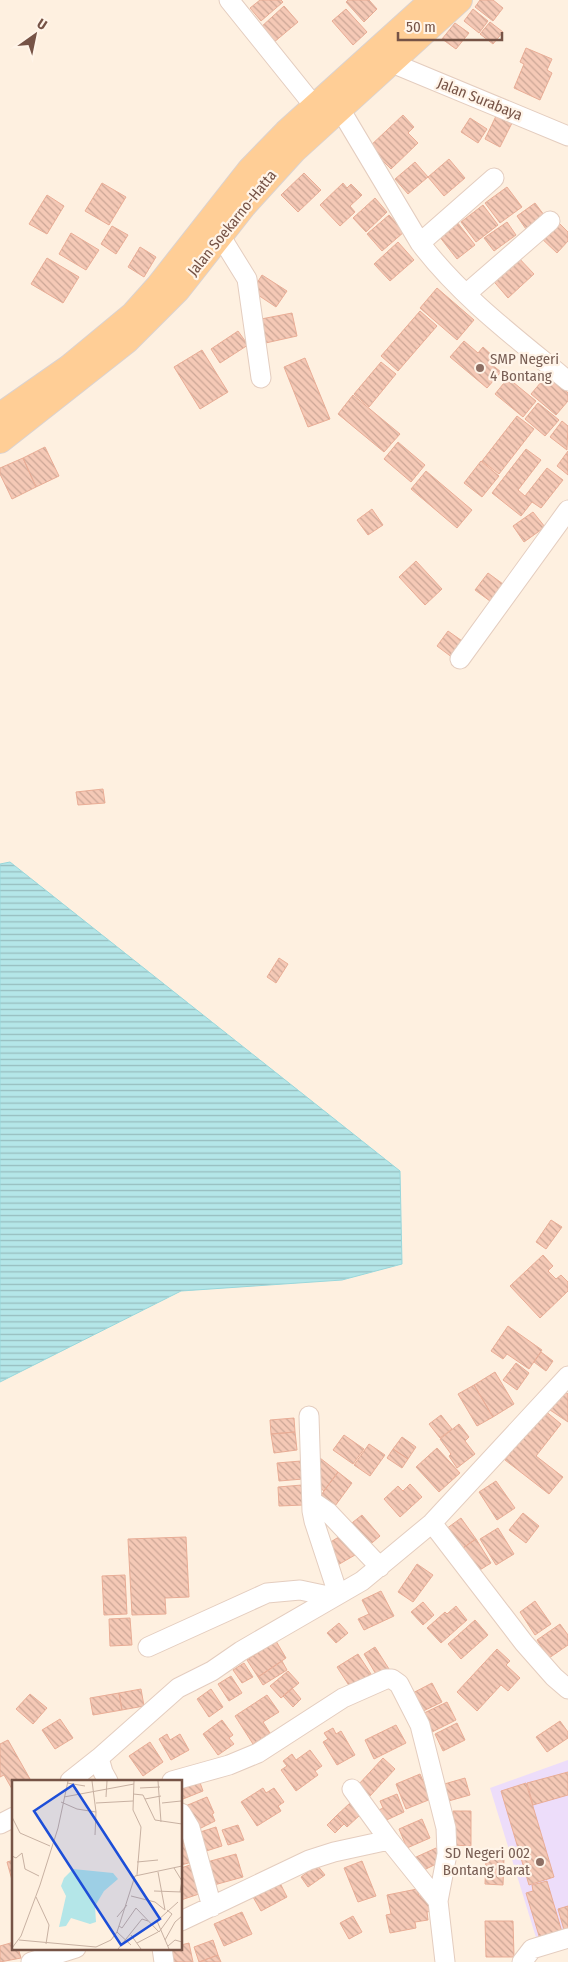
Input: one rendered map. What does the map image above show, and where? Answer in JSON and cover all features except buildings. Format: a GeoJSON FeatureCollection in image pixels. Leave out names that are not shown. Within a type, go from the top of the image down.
{"type":"FeatureCollection","features":[{"type":"Feature","properties":{"kind":"main road","name":"Jalan Soekarno-Hatta"},"geometry":{"type":"LineString","coordinates":[[101,352],[128,341],[178,290],[267,179],[294,151],[328,103],[432,0]]}},
{"type":"Feature","properties":{"kind":"main road","name":"Jalan Soekarno-Hatta"},"geometry":{"type":"LineString","coordinates":[[0,440],[72,375],[101,352],[158,286],[250,169],[286,132],[392,63],[460,0]]}},
{"type":"Feature","properties":{"kind":"main road","name":"Jalan Soekarno-Hatta"},"geometry":{"type":"LineString","coordinates":[[0,415],[72,375]]}},
{"type":"Feature","properties":{"kind":"street"},"geometry":{"type":"LineString","coordinates":[[229,0],[328,103],[420,243],[444,273],[568,381]]}},
{"type":"Feature","properties":{"kind":"street","name":"Jalan Surabaya"},"geometry":{"type":"LineString","coordinates":[[392,63],[568,136]]}},
{"type":"Feature","properties":{"kind":"street"},"geometry":{"type":"LineString","coordinates":[[420,243],[494,178]]}},
{"type":"Feature","properties":{"kind":"street"},"geometry":{"type":"LineString","coordinates":[[466,294],[550,220]]}},
{"type":"Feature","properties":{"kind":"street"},"geometry":{"type":"LineString","coordinates":[[221,237],[244,271],[247,279],[261,378]]}},
{"type":"Feature","properties":{"kind":"street"},"geometry":{"type":"LineString","coordinates":[[460,659],[568,510]]}},
{"type":"Feature","properties":{"kind":"street"},"geometry":{"type":"LineString","coordinates":[[71,1780],[178,1688],[212,1671],[241,1651],[362,1581],[432,1523],[568,1376]]}},
{"type":"Feature","properties":{"kind":"street"},"geometry":{"type":"LineString","coordinates":[[308,1416],[314,1521],[336,1596]]}},
{"type":"Feature","properties":{"kind":"street"},"geometry":{"type":"LineString","coordinates":[[312,1501],[328,1512],[380,1566]]}},
{"type":"Feature","properties":{"kind":"street"},"geometry":{"type":"LineString","coordinates":[[432,1523],[524,1643],[554,1677],[568,1689]]}},
{"type":"Feature","properties":{"kind":"street"},"geometry":{"type":"LineString","coordinates":[[148,1646],[268,1593],[300,1590],[336,1596]]}},
{"type":"Feature","properties":{"kind":"street"},"geometry":{"type":"LineString","coordinates":[[175,1780],[244,1760],[343,1698],[386,1679],[395,1680],[399,1684],[420,1725],[446,1828],[448,1854],[438,1902],[445,1962]]}},
{"type":"Feature","properties":{"kind":"street"},"geometry":{"type":"LineString","coordinates":[[99,1758],[107,1780]]}},
{"type":"Feature","properties":{"kind":"street"},"geometry":{"type":"LineString","coordinates":[[352,1789],[438,1902]]}},
{"type":"Feature","properties":{"kind":"street"},"geometry":{"type":"LineString","coordinates":[[182,1815],[190,1828],[212,1907]]}},
{"type":"Feature","properties":{"kind":"street"},"geometry":{"type":"LineString","coordinates":[[0,1824],[12,1818]]}},
{"type":"Feature","properties":{"kind":"street"},"geometry":{"type":"LineString","coordinates":[[182,1922],[309,1860],[334,1852],[389,1840]]}},
{"type":"Feature","properties":{"kind":"street"},"geometry":{"type":"LineString","coordinates":[[522,1962],[532,1949],[568,1938]]}},
{"type":"Feature","properties":{"kind":"street"},"geometry":{"type":"LineString","coordinates":[[31,1962],[70,1950]]}},
{"type":"Feature","properties":{"kind":"shaded area","name":"SD Negeri 002 Bontang Barat"},"geometry":{"type":"Polygon","coordinates":[[[568,1760],[568,1935],[538,1944],[490,1788],[568,1760]]]}},
{"type":"Feature","properties":{"kind":"water"},"geometry":{"type":"Polygon","coordinates":[[[10,862],[400,1171],[402,1264],[342,1280],[181,1291],[0,1382],[0,864],[10,862]]]}},
{"type":"Feature","properties":{"kind":"place","name":"SMP Negeri 4 Bontang"},"geometry":{"type":"Point","coordinates":[480,368]}},
{"type":"Feature","properties":{"kind":"place","name":"SD Negeri 002 Bontang Barat"},"geometry":{"type":"Point","coordinates":[540,1862]}}]}
